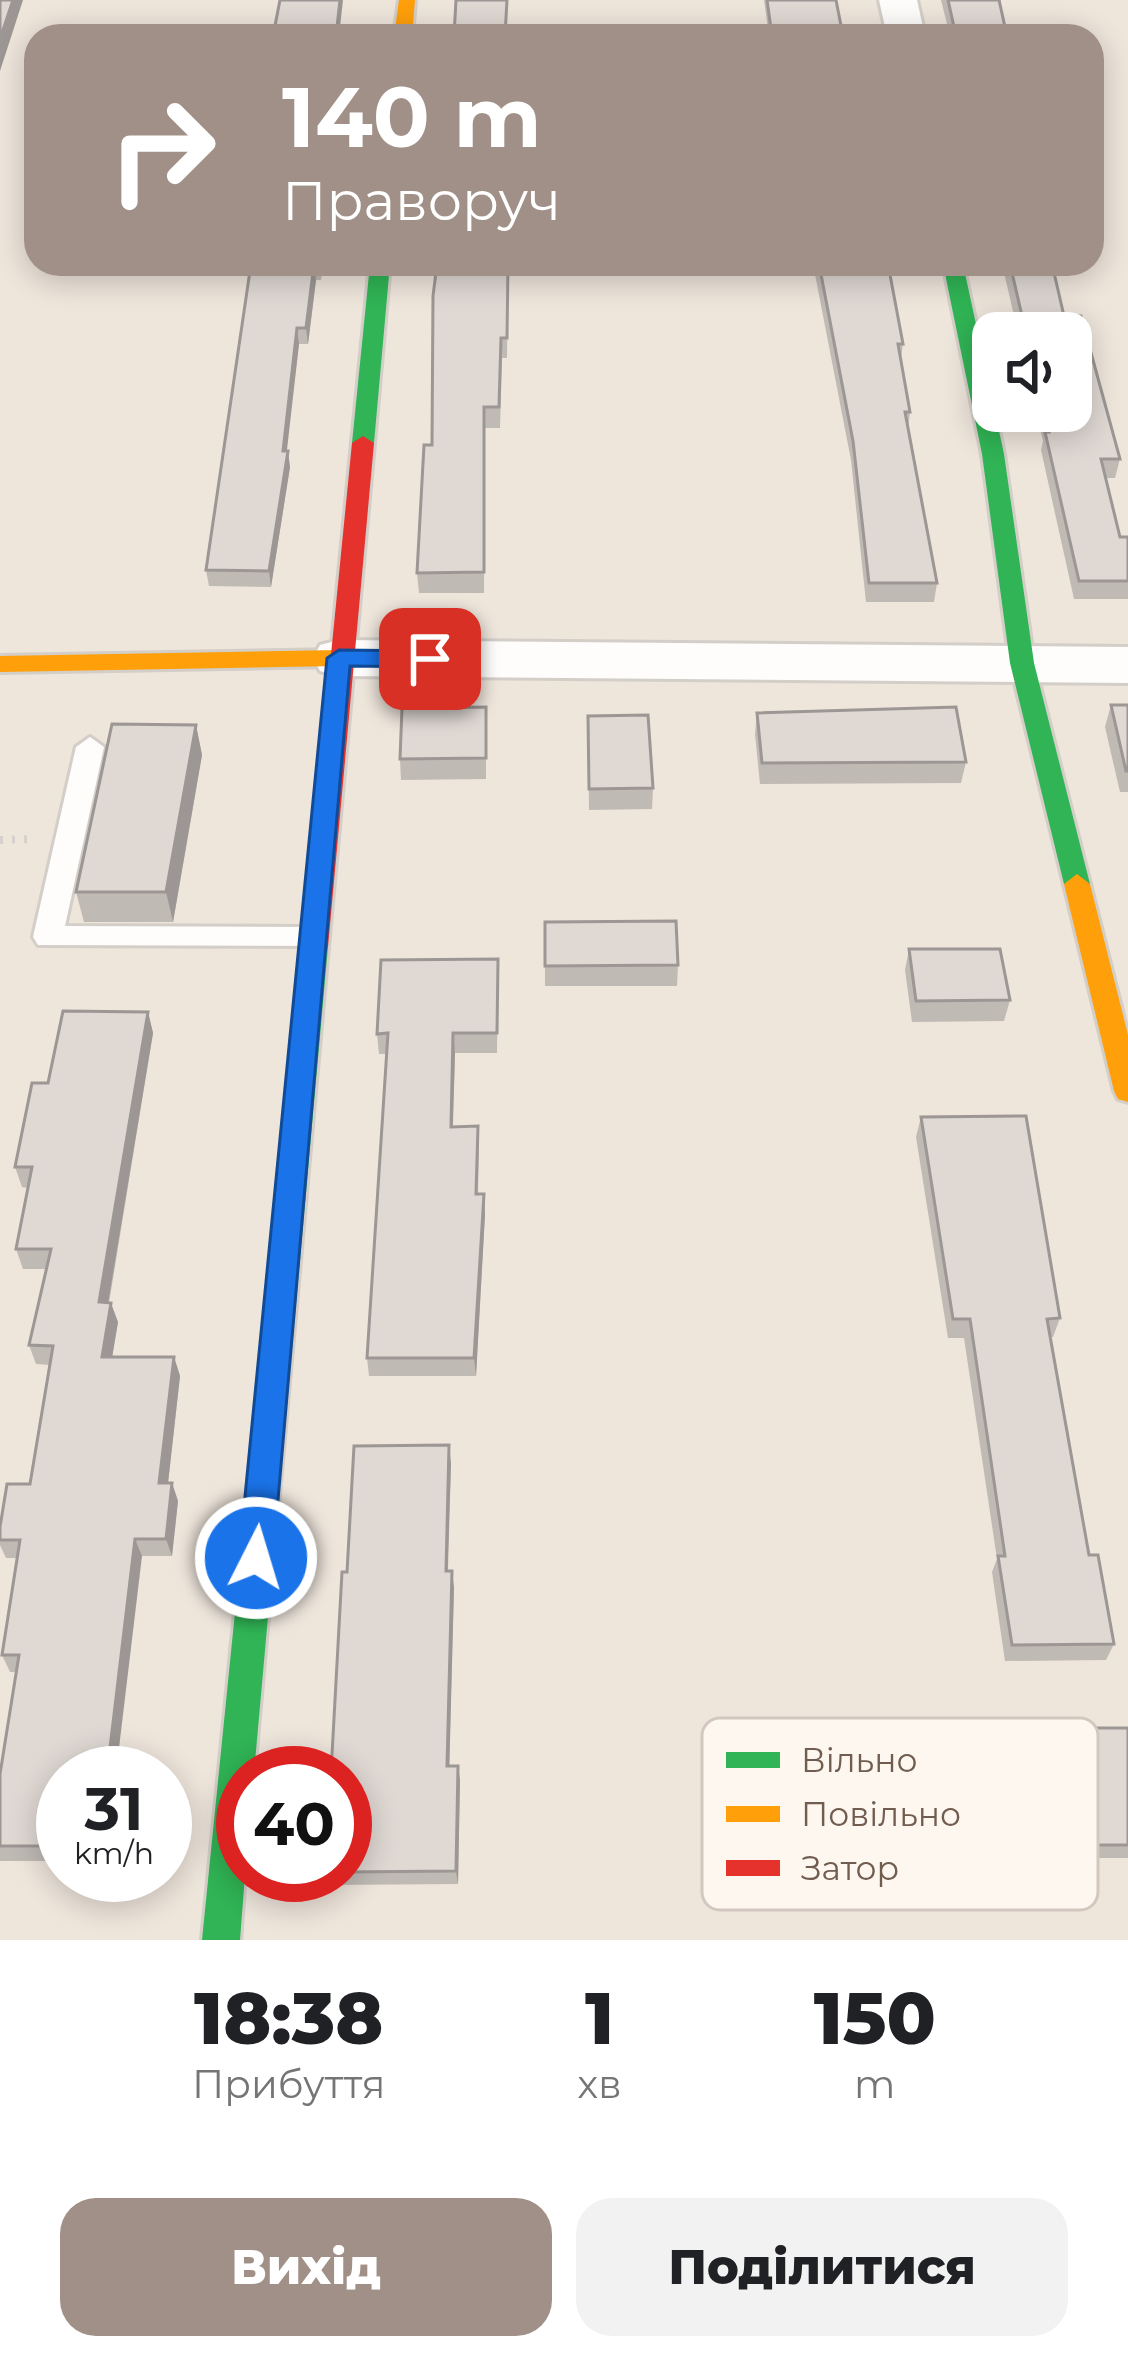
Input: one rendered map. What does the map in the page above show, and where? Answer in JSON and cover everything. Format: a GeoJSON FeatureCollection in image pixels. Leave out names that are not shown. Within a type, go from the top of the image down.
{"type":"FeatureCollection","features":[{"type":"Feature","properties":{"kind":"street"},"geometry":{"type":"LineString","coordinates":[[221,1940],[379,276]]}},
{"type":"Feature","properties":{"kind":"street"},"geometry":{"type":"LineString","coordinates":[[956,276],[993,454],[1022,663],[1128,1091]]}},
{"type":"Feature","properties":{"kind":"street"},"geometry":{"type":"LineString","coordinates":[[0,664],[339,658],[1128,665]]}},
{"type":"Feature","properties":{"kind":"lane"},"geometry":{"type":"LineString","coordinates":[[90,747],[48,937],[313,938]]}},
{"type":"Feature","properties":{"kind":"shaded area"},"geometry":{"type":"Polygon","coordinates":[[[0,0],[1128,0],[1128,1940],[0,1940],[0,0]]]}},
{"type":"Feature","properties":{"kind":"building"},"geometry":{"type":"Polygon","coordinates":[[[0,0],[13,0],[0,39],[0,0]]]}},
{"type":"Feature","properties":{"kind":"building"},"geometry":{"type":"Polygon","coordinates":[[[280,0],[340,0],[337,24],[275,24],[280,0]]]}},
{"type":"Feature","properties":{"kind":"building"},"geometry":{"type":"Polygon","coordinates":[[[456,0],[507,0],[506,24],[455,24],[456,0]]]}},
{"type":"Feature","properties":{"kind":"building"},"geometry":{"type":"Polygon","coordinates":[[[767,0],[836,0],[841,24],[770,24],[767,0]]]}},
{"type":"Feature","properties":{"kind":"building"},"geometry":{"type":"Polygon","coordinates":[[[948,0],[999,0],[1004,24],[953,24],[948,0]]]}},
{"type":"Feature","properties":{"kind":"building"},"geometry":{"type":"Polygon","coordinates":[[[249,276],[312,276],[306,328],[297,328],[283,451],[288,451],[269,571],[206,570],[249,276]]]}},
{"type":"Feature","properties":{"kind":"building"},"geometry":{"type":"Polygon","coordinates":[[[436,276],[508,276],[499,407],[484,407],[484,572],[417,573],[424,445],[432,445],[436,276]]]}},
{"type":"Feature","properties":{"kind":"building"},"geometry":{"type":"Polygon","coordinates":[[[821,276],[890,276],[903,344],[898,344],[910,412],[905,412],[937,583],[869,583],[853,441],[821,276]]]}},
{"type":"Feature","properties":{"kind":"building"},"geometry":{"type":"Polygon","coordinates":[[[1013,276],[1055,276],[1063,312],[1021,312],[1013,276]]]}},
{"type":"Feature","properties":{"kind":"building"},"geometry":{"type":"Polygon","coordinates":[[[1092,356],[1120,459],[1101,459],[1120,537],[1128,537],[1128,581],[1079,581],[1045,432],[1092,432],[1092,356]]]}},
{"type":"Feature","properties":{"kind":"building"},"geometry":{"type":"Polygon","coordinates":[[[1111,705],[1128,705],[1128,771],[1126,771],[1111,705]]]}},
{"type":"Feature","properties":{"kind":"building"},"geometry":{"type":"Polygon","coordinates":[[[486,707],[486,758],[400,759],[402,708],[486,707]]]}},
{"type":"Feature","properties":{"kind":"building"},"geometry":{"type":"Polygon","coordinates":[[[956,707],[966,762],[762,763],[757,713],[956,707]]]}},
{"type":"Feature","properties":{"kind":"building"},"geometry":{"type":"Polygon","coordinates":[[[648,715],[653,788],[589,789],[588,716],[648,715]]]}},
{"type":"Feature","properties":{"kind":"building"},"geometry":{"type":"Polygon","coordinates":[[[112,724],[196,725],[166,892],[76,892],[112,724]]]}},
{"type":"Feature","properties":{"kind":"building"},"geometry":{"type":"Polygon","coordinates":[[[676,921],[678,965],[545,966],[545,922],[676,921]]]}},
{"type":"Feature","properties":{"kind":"building"},"geometry":{"type":"Polygon","coordinates":[[[909,949],[1000,949],[1010,1000],[916,1001],[909,949]]]}},
{"type":"Feature","properties":{"kind":"building"},"geometry":{"type":"Polygon","coordinates":[[[498,959],[497,1033],[453,1033],[451,1127],[478,1126],[476,1194],[484,1194],[474,1358],[367,1358],[388,1033],[377,1034],[381,960],[498,959]]]}},
{"type":"Feature","properties":{"kind":"building"},"geometry":{"type":"Polygon","coordinates":[[[63,1011],[148,1012],[99,1302],[111,1303],[102,1357],[174,1357],[159,1483],[172,1483],[166,1539],[135,1539],[110,1746],[36,1746],[36,1846],[0,1846],[0,1774],[19,1655],[2,1655],[20,1540],[0,1540],[0,1527],[7,1484],[30,1484],[53,1346],[29,1345],[51,1249],[16,1249],[32,1167],[15,1167],[32,1083],[48,1083],[63,1011]]]}},
{"type":"Feature","properties":{"kind":"building"},"geometry":{"type":"Polygon","coordinates":[[[1026,1116],[1060,1318],[1047,1319],[1089,1555],[1098,1555],[1114,1644],[1012,1645],[998,1556],[1005,1556],[970,1319],[953,1319],[921,1117],[1026,1116]]]}},
{"type":"Feature","properties":{"kind":"building"},"geometry":{"type":"Polygon","coordinates":[[[449,1445],[446,1571],[452,1571],[447,1766],[458,1766],[456,1871],[372,1872],[372,1746],[332,1746],[354,1446],[449,1445]]]}},
{"type":"Feature","properties":{"kind":"building"},"geometry":{"type":"Polygon","coordinates":[[[1098,1728],[1128,1728],[1128,1845],[1098,1845],[1098,1728]]]}},
{"type":"Feature","properties":{"kind":"traffic: fast"},"geometry":{"type":"LineString","coordinates":[[363,443],[379,276]]}},
{"type":"Feature","properties":{"kind":"traffic: fast"},"geometry":{"type":"LineString","coordinates":[[956,276],[993,454],[1022,663],[1077,884]]}},
{"type":"Feature","properties":{"kind":"traffic: fast"},"geometry":{"type":"LineString","coordinates":[[221,1940],[315,947]]}},
{"type":"Feature","properties":{"kind":"traffic: slow"},"geometry":{"type":"LineString","coordinates":[[404,24],[407,0]]}},
{"type":"Feature","properties":{"kind":"traffic: slow"},"geometry":{"type":"LineString","coordinates":[[0,664],[339,658]]}},
{"type":"Feature","properties":{"kind":"traffic: slow"},"geometry":{"type":"LineString","coordinates":[[1077,884],[1128,1091]]}},
{"type":"Feature","properties":{"kind":"traffic: jam"},"geometry":{"type":"LineString","coordinates":[[315,947],[363,443]]}},
{"type":"Feature","properties":{"kind":"route"},"geometry":{"type":"LineString","coordinates":[[256,1558],[339,658],[430,659]]}}]}
